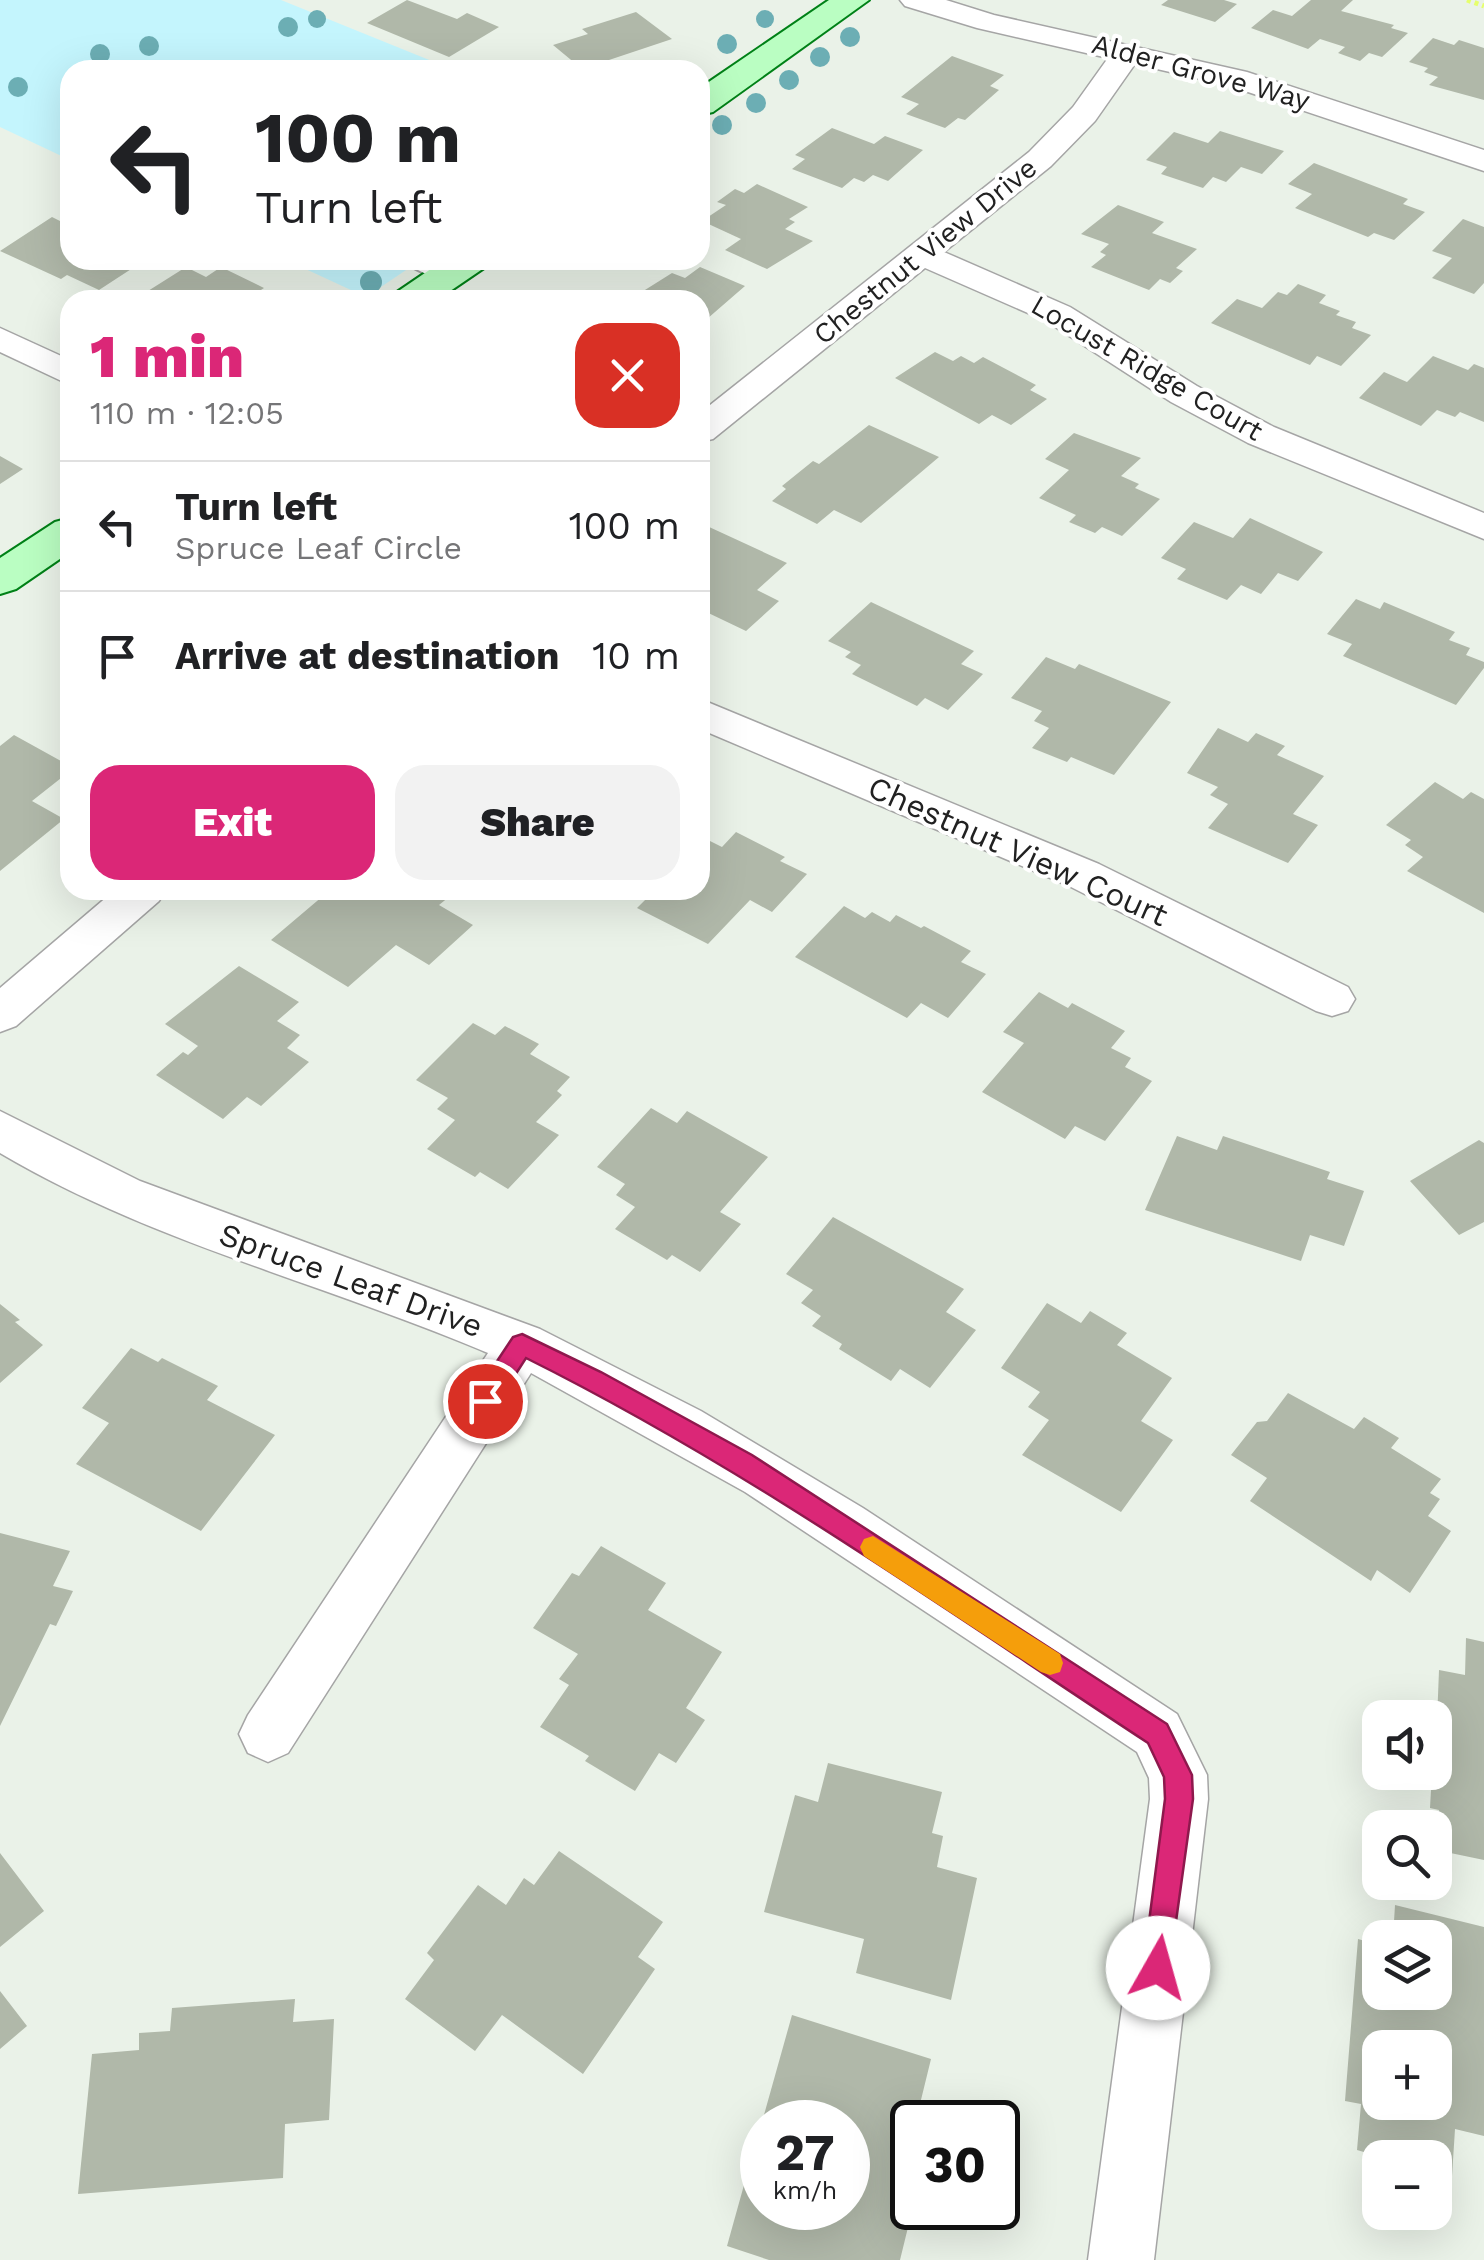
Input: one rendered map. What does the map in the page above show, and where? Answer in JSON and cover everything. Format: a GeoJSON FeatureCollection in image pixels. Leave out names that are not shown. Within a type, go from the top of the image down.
{"type":"FeatureCollection","features":[{"type":"Feature","properties":{"kind":"street"},"geometry":{"type":"LineString","coordinates":[[710,97],[852,0]]}},
{"type":"Feature","properties":{"kind":"street","name":"Alder Grove Way"},"geometry":{"type":"LineString","coordinates":[[915,0],[987,22],[1129,51],[1280,91],[1484,161]]}},
{"type":"Feature","properties":{"kind":"street","name":"Chestnut View Drive"},"geometry":{"type":"LineString","coordinates":[[710,423],[1064,138],[1129,51]]}},
{"type":"Feature","properties":{"kind":"street","name":"Locust Ridge Court"},"geometry":{"type":"LineString","coordinates":[[921,254],[1058,314],[1236,422],[1484,528]]}},
{"type":"Feature","properties":{"kind":"street"},"geometry":{"type":"LineString","coordinates":[[426,290],[456,270]]}},
{"type":"Feature","properties":{"kind":"street"},"geometry":{"type":"LineString","coordinates":[[0,338],[60,369]]}},
{"type":"Feature","properties":{"kind":"street"},"geometry":{"type":"LineString","coordinates":[[0,580],[60,539]]}},
{"type":"Feature","properties":{"kind":"street","name":"Chestnut View Court"},"geometry":{"type":"LineString","coordinates":[[710,717],[1084,875],[1332,999]]}},
{"type":"Feature","properties":{"kind":"street"},"geometry":{"type":"LineString","coordinates":[[0,1014],[132,900]]}},
{"type":"Feature","properties":{"kind":"street","name":"Spruce Leaf Drive"},"geometry":{"type":"LineString","coordinates":[[0,1130],[44,1158],[119,1194],[443,1309],[668,1418],[744,1463],[1157,1733],[1178,1775],[1179,1799],[1121,2260]]}},
{"type":"Feature","properties":{"kind":"street"},"geometry":{"type":"LineString","coordinates":[[268,1734],[522,1344]]}},
{"type":"Feature","properties":{"kind":"path"},"geometry":{"type":"LineString","coordinates":[[1466,0],[1484,6]]}},
{"type":"Feature","properties":{"kind":"shaded area"},"geometry":{"type":"Polygon","coordinates":[[[0,0],[281,0],[429,60],[60,60],[60,155],[0,127],[0,0]]]}},
{"type":"Feature","properties":{"kind":"shaded area"},"geometry":{"type":"Polygon","coordinates":[[[308,270],[406,270],[376,290],[351,290],[308,270]]]}},
{"type":"Feature","properties":{"kind":"building"},"geometry":{"type":"Polygon","coordinates":[[[407,0],[457,19],[467,13],[499,27],[449,57],[367,23],[407,0]]]}},
{"type":"Feature","properties":{"kind":"building"},"geometry":{"type":"Polygon","coordinates":[[[1168,0],[1224,0],[1237,4],[1215,22],[1161,5],[1168,0]]]}},
{"type":"Feature","properties":{"kind":"building"},"geometry":{"type":"Polygon","coordinates":[[[1311,0],[1353,0],[1341,11],[1394,25],[1391,28],[1408,33],[1382,57],[1369,53],[1360,61],[1338,53],[1345,47],[1320,39],[1308,49],[1251,28],[1273,10],[1292,16],[1311,0]]]}},
{"type":"Feature","properties":{"kind":"building"},"geometry":{"type":"Polygon","coordinates":[[[636,12],[672,39],[609,60],[571,60],[553,45],[588,34],[582,29],[636,12]]]}},
{"type":"Feature","properties":{"kind":"building"},"geometry":{"type":"Polygon","coordinates":[[[1433,38],[1454,45],[1459,40],[1484,48],[1484,100],[1429,85],[1438,77],[1424,72],[1428,68],[1409,62],[1433,38]]]}},
{"type":"Feature","properties":{"kind":"building"},"geometry":{"type":"Polygon","coordinates":[[[952,56],[1004,75],[990,86],[999,90],[965,120],[958,118],[945,128],[906,114],[919,104],[901,97],[952,56]]]}},
{"type":"Feature","properties":{"kind":"building"},"geometry":{"type":"Polygon","coordinates":[[[832,128],[874,144],[885,136],[923,150],[888,181],[873,175],[864,182],[854,178],[842,188],[792,169],[805,159],[795,155],[832,128]]]}},
{"type":"Feature","properties":{"kind":"building"},"geometry":{"type":"Polygon","coordinates":[[[1220,131],[1284,151],[1262,174],[1241,167],[1226,182],[1213,177],[1203,188],[1161,174],[1167,167],[1146,160],[1174,132],[1208,143],[1220,131]]]}},
{"type":"Feature","properties":{"kind":"building"},"geometry":{"type":"Polygon","coordinates":[[[1314,163],[1408,199],[1403,204],[1425,212],[1394,240],[1374,233],[1368,237],[1295,208],[1312,194],[1288,184],[1314,163]]]}},
{"type":"Feature","properties":{"kind":"building"},"geometry":{"type":"Polygon","coordinates":[[[757,184],[808,207],[789,219],[795,222],[785,229],[813,241],[767,269],[725,250],[741,239],[710,225],[710,216],[726,205],[717,202],[735,189],[744,193],[757,184]]]}},
{"type":"Feature","properties":{"kind":"building"},"geometry":{"type":"Polygon","coordinates":[[[1118,205],[1164,222],[1152,233],[1197,249],[1176,268],[1183,271],[1170,283],[1160,279],[1149,290],[1091,267],[1106,255],[1100,252],[1109,244],[1081,234],[1118,205]]]}},
{"type":"Feature","properties":{"kind":"building"},"geometry":{"type":"Polygon","coordinates":[[[52,217],[60,221],[60,270],[130,270],[99,290],[67,275],[61,279],[0,251],[52,217]]]}},
{"type":"Feature","properties":{"kind":"building"},"geometry":{"type":"Polygon","coordinates":[[[1463,219],[1484,227],[1484,283],[1474,294],[1432,278],[1452,258],[1432,251],[1463,219]]]}},
{"type":"Feature","properties":{"kind":"building"},"geometry":{"type":"Polygon","coordinates":[[[181,270],[206,277],[216,270],[227,270],[264,288],[261,290],[150,290],[181,270]]]}},
{"type":"Feature","properties":{"kind":"building"},"geometry":{"type":"Polygon","coordinates":[[[696,270],[707,270],[745,286],[710,316],[710,290],[645,290],[672,273],[685,278],[696,270]]]}},
{"type":"Feature","properties":{"kind":"building"},"geometry":{"type":"Polygon","coordinates":[[[1298,284],[1326,295],[1319,303],[1340,311],[1336,315],[1356,322],[1352,328],[1371,335],[1341,366],[1317,356],[1310,365],[1211,323],[1237,299],[1262,308],[1278,292],[1287,295],[1298,284]]]}},
{"type":"Feature","properties":{"kind":"building"},"geometry":{"type":"Polygon","coordinates":[[[935,352],[953,361],[961,356],[974,363],[983,357],[1036,385],[1030,390],[1047,399],[1011,425],[992,415],[979,424],[895,378],[935,352]]]}},
{"type":"Feature","properties":{"kind":"building"},"geometry":{"type":"Polygon","coordinates":[[[1433,356],[1468,370],[1474,364],[1484,368],[1484,422],[1460,412],[1455,417],[1437,410],[1421,426],[1359,398],[1384,372],[1407,382],[1433,356]]]}},
{"type":"Feature","properties":{"kind":"building"},"geometry":{"type":"Polygon","coordinates":[[[869,425],[939,457],[861,523],[834,510],[817,524],[772,501],[786,489],[782,486],[813,461],[819,464],[869,425]]]}},
{"type":"Feature","properties":{"kind":"building"},"geometry":{"type":"Polygon","coordinates":[[[1074,433],[1141,458],[1121,476],[1139,484],[1135,488],[1160,499],[1122,536],[1102,527],[1095,533],[1069,522],[1076,515],[1039,498],[1069,470],[1045,459],[1074,433]]]}},
{"type":"Feature","properties":{"kind":"building"},"geometry":{"type":"Polygon","coordinates":[[[0,456],[23,469],[0,484],[0,456]]]}},
{"type":"Feature","properties":{"kind":"building"},"geometry":{"type":"Polygon","coordinates":[[[1250,518],[1323,552],[1298,581],[1278,573],[1261,594],[1241,585],[1227,600],[1177,579],[1186,569],[1161,558],[1194,522],[1233,538],[1250,518]]]}},
{"type":"Feature","properties":{"kind":"building"},"geometry":{"type":"Polygon","coordinates":[[[710,527],[787,563],[757,590],[779,601],[746,631],[710,614],[710,527]]]}},
{"type":"Feature","properties":{"kind":"building"},"geometry":{"type":"Polygon","coordinates":[[[1356,599],[1380,609],[1384,602],[1455,632],[1449,640],[1470,648],[1466,655],[1484,662],[1484,668],[1456,705],[1343,656],[1352,644],[1327,634],[1356,599]]]}},
{"type":"Feature","properties":{"kind":"building"},"geometry":{"type":"Polygon","coordinates":[[[871,602],[974,651],[961,664],[983,674],[948,710],[925,698],[917,706],[852,674],[861,665],[845,657],[851,652],[828,641],[871,602]]]}},
{"type":"Feature","properties":{"kind":"building"},"geometry":{"type":"Polygon","coordinates":[[[1046,657],[1075,669],[1079,664],[1171,702],[1114,775],[1071,757],[1067,762],[1032,748],[1049,728],[1034,721],[1042,711],[1011,698],[1046,657]]]}},
{"type":"Feature","properties":{"kind":"building"},"geometry":{"type":"Polygon","coordinates":[[[1218,728],[1248,742],[1256,733],[1285,746],[1277,755],[1324,776],[1293,814],[1318,825],[1288,863],[1208,828],[1228,804],[1210,795],[1218,787],[1187,773],[1218,728]]]}},
{"type":"Feature","properties":{"kind":"building"},"geometry":{"type":"Polygon","coordinates":[[[14,735],[60,760],[60,779],[32,801],[60,817],[60,822],[0,871],[0,746],[14,735]]]}},
{"type":"Feature","properties":{"kind":"building"},"geometry":{"type":"Polygon","coordinates":[[[1435,782],[1463,799],[1471,792],[1484,799],[1484,913],[1407,871],[1423,857],[1405,845],[1411,840],[1386,825],[1435,782]]]}},
{"type":"Feature","properties":{"kind":"building"},"geometry":{"type":"Polygon","coordinates":[[[736,832],[785,857],[780,861],[807,874],[772,912],[750,900],[708,944],[637,908],[645,900],[710,900],[710,841],[722,847],[736,832]]]}},
{"type":"Feature","properties":{"kind":"building"},"geometry":{"type":"Polygon","coordinates":[[[318,900],[445,900],[439,905],[473,925],[429,965],[396,945],[348,987],[271,940],[318,900]]]}},
{"type":"Feature","properties":{"kind":"building"},"geometry":{"type":"Polygon","coordinates":[[[844,906],[865,918],[872,912],[890,922],[896,915],[924,926],[971,951],[961,962],[986,974],[948,1018],[921,1003],[907,1018],[795,957],[844,906]]]}},
{"type":"Feature","properties":{"kind":"building"},"geometry":{"type":"Polygon","coordinates":[[[239,966],[299,1002],[277,1021],[300,1035],[287,1048],[309,1062],[261,1106],[247,1097],[223,1119],[156,1075],[183,1052],[188,1055],[198,1046],[165,1024],[239,966]]]}},
{"type":"Feature","properties":{"kind":"building"},"geometry":{"type":"Polygon","coordinates":[[[1039,992],[1068,1008],[1072,1003],[1125,1031],[1111,1048],[1131,1058],[1125,1067],[1152,1081],[1105,1141],[1075,1126],[1065,1139],[982,1092],[1024,1043],[1003,1032],[1039,992]]]}},
{"type":"Feature","properties":{"kind":"building"},"geometry":{"type":"Polygon","coordinates":[[[473,1023],[495,1035],[505,1026],[539,1044],[530,1054],[570,1077],[557,1091],[562,1095],[536,1122],[559,1135],[508,1189],[480,1172],[475,1177],[427,1149],[455,1120],[437,1109],[448,1098],[416,1080],[473,1023]]]}},
{"type":"Feature","properties":{"kind":"building"},"geometry":{"type":"Polygon","coordinates":[[[651,1108],[677,1123],[687,1111],[768,1157],[720,1212],[741,1224],[700,1272],[672,1255],[667,1260],[615,1229],[635,1207],[616,1195],[625,1184],[597,1167],[651,1108]]]}},
{"type":"Feature","properties":{"kind":"building"},"geometry":{"type":"Polygon","coordinates":[[[1177,1136],[1217,1150],[1223,1136],[1330,1172],[1327,1179],[1364,1191],[1344,1246],[1310,1235],[1301,1261],[1145,1210],[1177,1136]]]}},
{"type":"Feature","properties":{"kind":"building"},"geometry":{"type":"Polygon","coordinates":[[[1479,1140],[1484,1143],[1484,1222],[1459,1235],[1410,1181],[1479,1140]]]}},
{"type":"Feature","properties":{"kind":"building"},"geometry":{"type":"Polygon","coordinates":[[[833,1217],[964,1289],[946,1312],[976,1330],[930,1388],[900,1369],[891,1381],[839,1349],[842,1344],[812,1326],[821,1316],[801,1303],[813,1290],[786,1274],[833,1217]]]}},
{"type":"Feature","properties":{"kind":"building"},"geometry":{"type":"Polygon","coordinates":[[[1047,1303],[1081,1323],[1090,1311],[1127,1333],[1117,1345],[1172,1378],[1141,1421],[1173,1440],[1121,1512],[1022,1455],[1049,1420],[1028,1407],[1040,1392],[1001,1368],[1047,1303]]]}},
{"type":"Feature","properties":{"kind":"building"},"geometry":{"type":"Polygon","coordinates":[[[0,1304],[43,1345],[0,1383],[0,1304]]]}},
{"type":"Feature","properties":{"kind":"building"},"geometry":{"type":"Polygon","coordinates":[[[131,1348],[158,1362],[162,1358],[218,1386],[207,1400],[275,1435],[201,1531],[76,1464],[109,1423],[82,1408],[131,1348]]]}},
{"type":"Feature","properties":{"kind":"building"},"geometry":{"type":"Polygon","coordinates":[[[1288,1393],[1354,1429],[1364,1417],[1399,1438],[1391,1448],[1441,1479],[1430,1493],[1440,1499],[1428,1516],[1451,1531],[1410,1593],[1377,1570],[1371,1581],[1250,1501],[1267,1478],[1231,1455],[1257,1422],[1267,1421],[1288,1393]]]}},
{"type":"Feature","properties":{"kind":"building"},"geometry":{"type":"Polygon","coordinates":[[[0,1533],[70,1551],[53,1586],[73,1591],[56,1626],[50,1624],[0,1726],[0,1533]]]}},
{"type":"Feature","properties":{"kind":"building"},"geometry":{"type":"Polygon","coordinates":[[[601,1546],[666,1583],[648,1610],[722,1652],[686,1708],[705,1720],[676,1763],[659,1753],[635,1791],[585,1761],[589,1756],[540,1727],[569,1685],[559,1679],[578,1654],[533,1628],[572,1573],[579,1576],[601,1546]]]}},
{"type":"Feature","properties":{"kind":"building"},"geometry":{"type":"Polygon","coordinates":[[[1466,1638],[1484,1642],[1484,1860],[1452,1853],[1452,1810],[1430,1808],[1431,1790],[1452,1790],[1452,1700],[1438,1700],[1439,1670],[1465,1675],[1466,1638]]]}},
{"type":"Feature","properties":{"kind":"building"},"geometry":{"type":"Polygon","coordinates":[[[828,1763],[942,1792],[932,1833],[943,1836],[937,1867],[977,1878],[951,2000],[856,1973],[864,1939],[764,1912],[795,1795],[818,1802],[828,1763]]]}},
{"type":"Feature","properties":{"kind":"building"},"geometry":{"type":"Polygon","coordinates":[[[559,1851],[663,1922],[638,1957],[655,1969],[583,2074],[502,2015],[475,2051],[405,1999],[434,1960],[427,1953],[478,1885],[506,1905],[524,1878],[534,1885],[559,1851]]]}},
{"type":"Feature","properties":{"kind":"building"},"geometry":{"type":"Polygon","coordinates":[[[0,1853],[44,1911],[0,1947],[0,1853]]]}},
{"type":"Feature","properties":{"kind":"building"},"geometry":{"type":"Polygon","coordinates":[[[1395,1905],[1484,1927],[1484,2136],[1455,2129],[1452,2176],[1452,2140],[1362,2140],[1362,2151],[1357,2150],[1361,2104],[1345,2101],[1358,1939],[1362,1940],[1362,2010],[1452,2010],[1452,1920],[1394,1920],[1395,1905]]]}},
{"type":"Feature","properties":{"kind":"building"},"geometry":{"type":"Polygon","coordinates":[[[0,1991],[27,2026],[0,2049],[0,1991]]]}},
{"type":"Feature","properties":{"kind":"building"},"geometry":{"type":"Polygon","coordinates":[[[295,1999],[293,2022],[334,2019],[329,2120],[285,2124],[283,2178],[78,2194],[92,2054],[139,2050],[139,2033],[170,2031],[172,2008],[295,1999]]]}},
{"type":"Feature","properties":{"kind":"building"},"geometry":{"type":"Polygon","coordinates":[[[792,2015],[931,2059],[921,2100],[890,2100],[890,2230],[907,2230],[900,2260],[769,2260],[727,2246],[740,2199],[740,2230],[870,2230],[870,2100],[768,2100],[792,2015]]]}},
{"type":"Feature","properties":{"kind":"slow traffic"},"geometry":{"type":"LineString","coordinates":[[873,1547],[1050,1663]]}},
{"type":"Feature","properties":{"kind":"route"},"geometry":{"type":"LineString","coordinates":[[485,1401],[522,1344],[668,1418],[744,1463],[1157,1733],[1178,1775],[1179,1799],[1158,1968]]}}]}
